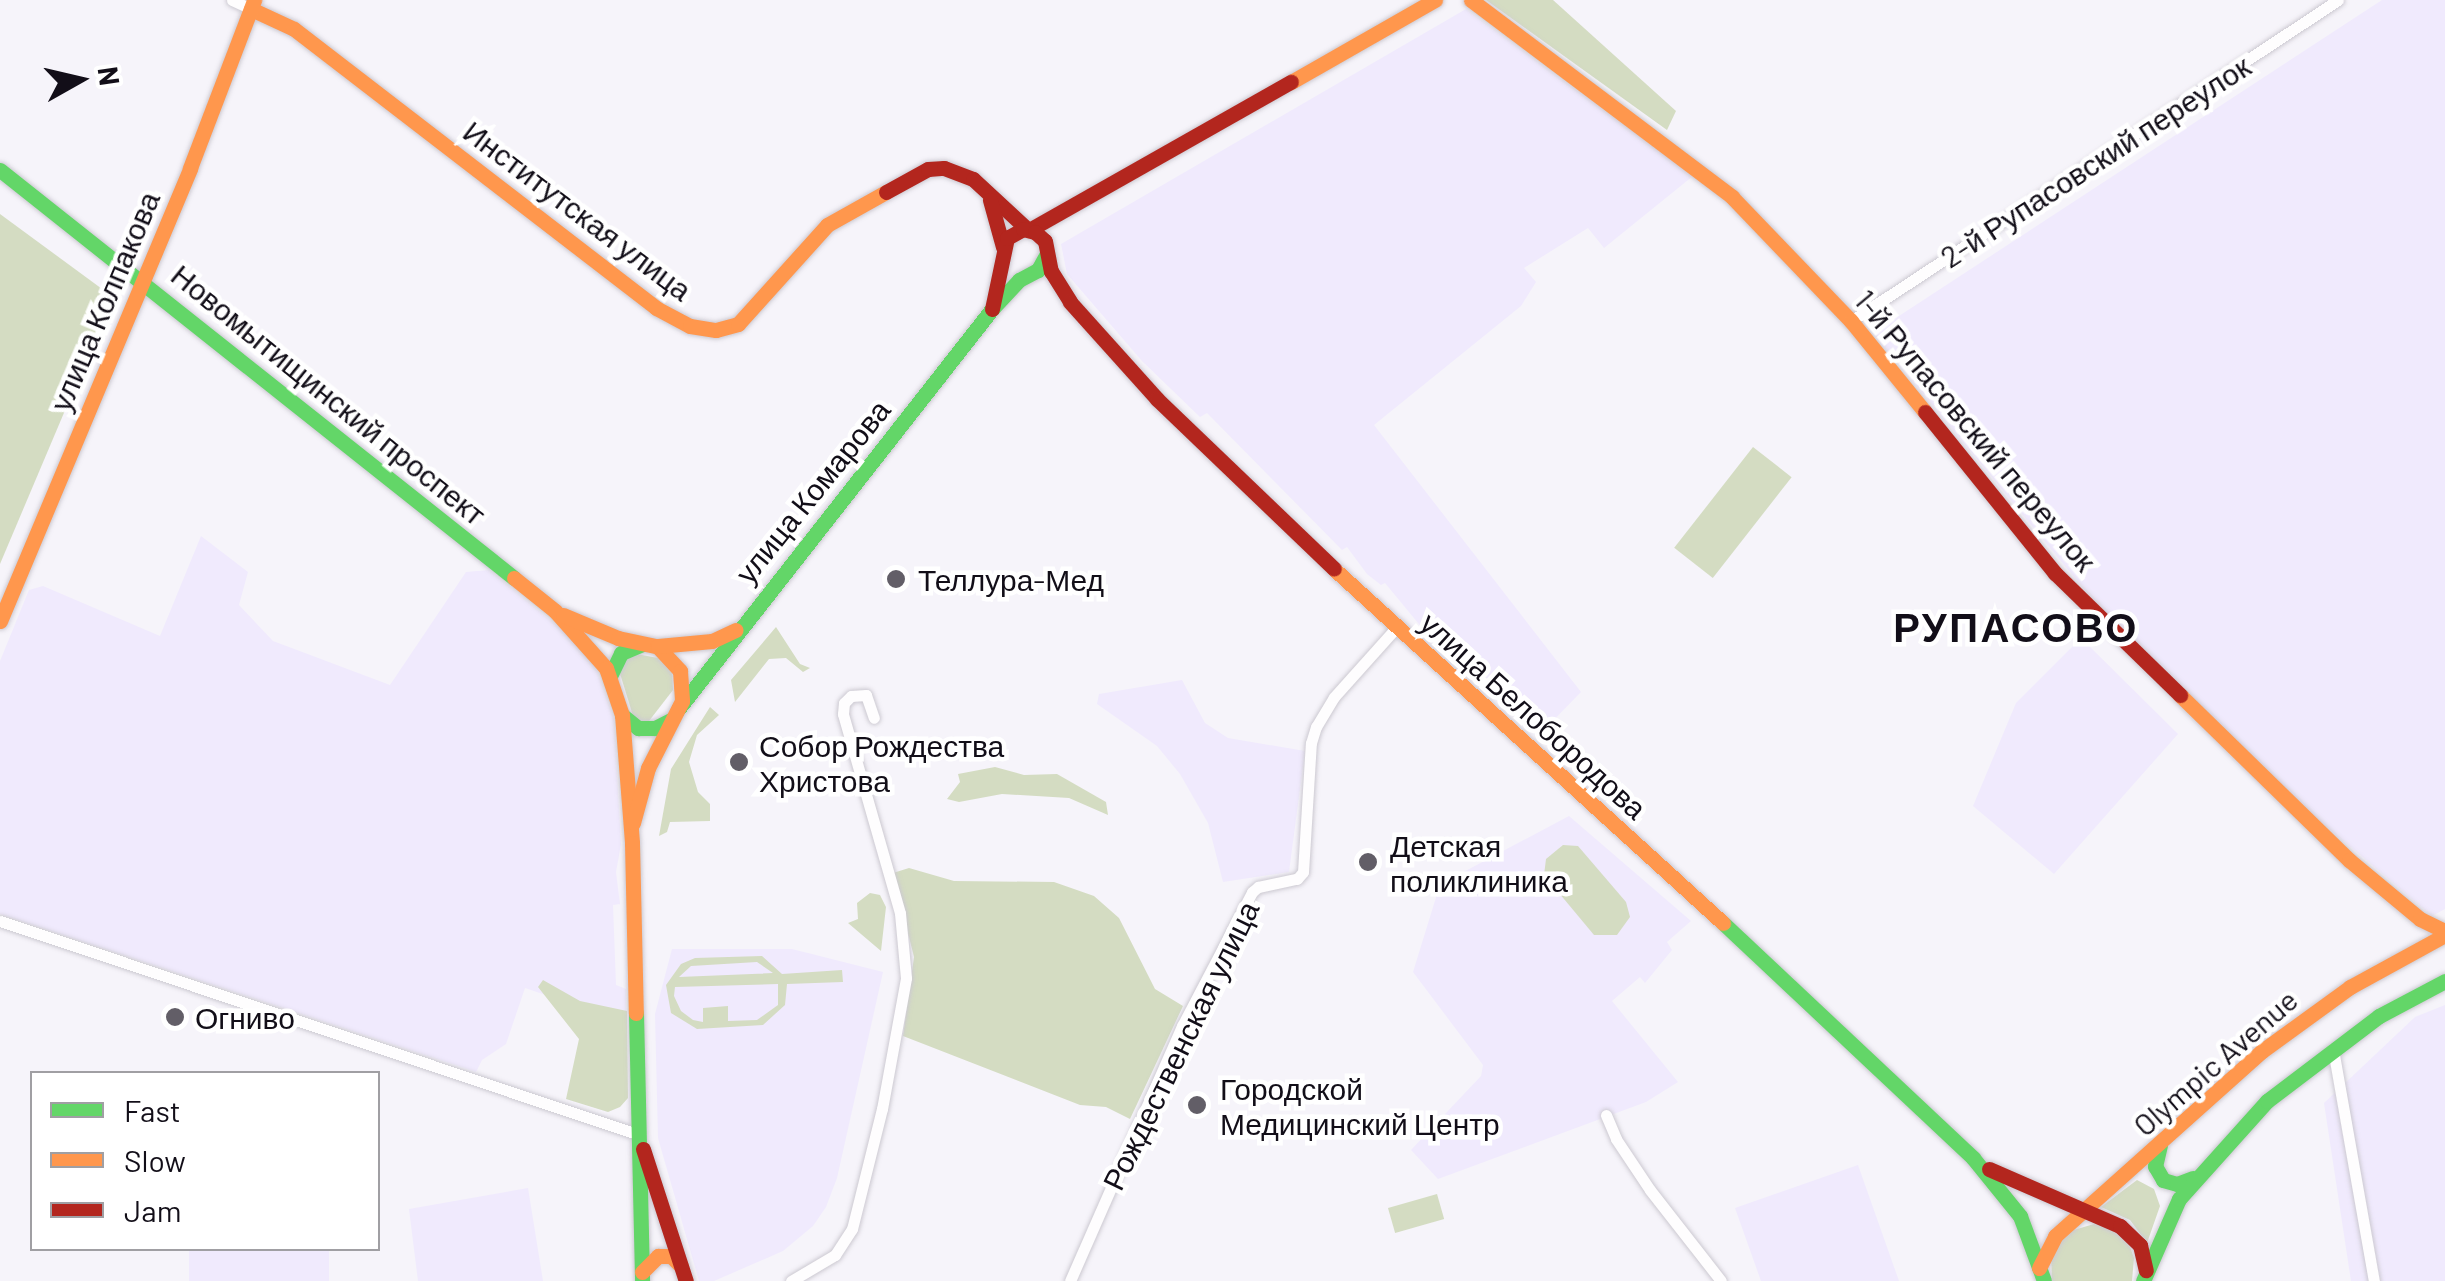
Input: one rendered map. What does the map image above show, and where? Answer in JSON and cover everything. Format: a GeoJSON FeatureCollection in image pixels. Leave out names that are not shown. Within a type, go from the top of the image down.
{"type":"FeatureCollection","features":[{"type":"Feature","properties":{"kind":"street","name":"Институтская улица"},"geometry":{"type":"LineString","coordinates":[[232,0],[253,4],[294,29],[656,308],[690,326],[716,330],[738,324],[826,225],[922,171],[953,170],[986,192],[1028,230]]}},
{"type":"Feature","properties":{"kind":"street"},"geometry":{"type":"LineString","coordinates":[[1003,253],[1011,234],[1064,213],[1435,0]]}},
{"type":"Feature","properties":{"kind":"street","name":"1-й Рупасовский переулок"},"geometry":{"type":"LineString","coordinates":[[1471,0],[1709,177],[1850,322],[2055,573],[2288,804],[2420,919],[2445,933]]}},
{"type":"Feature","properties":{"kind":"street","name":"2-й Рупасовский переулок"},"geometry":{"type":"LineString","coordinates":[[1850,322],[2338,0]]}},
{"type":"Feature","properties":{"kind":"street","name":"улица Колпакова"},"geometry":{"type":"LineString","coordinates":[[0,621],[253,4]]}},
{"type":"Feature","properties":{"kind":"street","name":"Новомытищинский проспект"},"geometry":{"type":"LineString","coordinates":[[0,170],[555,611],[596,654],[610,676],[622,715],[632,841],[642,1277]]}},
{"type":"Feature","properties":{"kind":"street"},"geometry":{"type":"LineString","coordinates":[[986,192],[1003,253],[1014,272],[1028,274],[1038,270],[1047,250],[1049,232],[1064,213]]}},
{"type":"Feature","properties":{"kind":"street"},"geometry":{"type":"LineString","coordinates":[[1028,230],[1047,250]]}},
{"type":"Feature","properties":{"kind":"street","name":"улица Белобородова"},"geometry":{"type":"LineString","coordinates":[[1047,250],[1053,275],[1070,302],[1156,399],[1396,628],[1681,883],[1972,1158]]}},
{"type":"Feature","properties":{"kind":"street","name":"улица Комарова"},"geometry":{"type":"LineString","coordinates":[[992,309],[1003,253]]}},
{"type":"Feature","properties":{"kind":"street","name":"улица Комарова"},"geometry":{"type":"LineString","coordinates":[[632,841],[640,789],[675,714],[719,660],[736,630],[992,309],[1028,274]]}},
{"type":"Feature","properties":{"kind":"street","name":"улица Белобородова"},"geometry":{"type":"LineString","coordinates":[[1028,274],[1070,302]]}},
{"type":"Feature","properties":{"kind":"street"},"geometry":{"type":"LineString","coordinates":[[555,611],[650,645],[680,671],[675,714],[655,728],[638,728],[622,715]]}},
{"type":"Feature","properties":{"kind":"street","name":"Рождественская улица"},"geometry":{"type":"LineString","coordinates":[[1070,1281],[1182,1026],[1252,892],[1297,879],[1302,872],[1309,760],[1316,726],[1334,697],[1396,628]]}},
{"type":"Feature","properties":{"kind":"street"},"geometry":{"type":"LineString","coordinates":[[610,676],[616,658],[650,645],[704,643],[736,630]]}},
{"type":"Feature","properties":{"kind":"street"},"geometry":{"type":"LineString","coordinates":[[791,1281],[835,1254],[852,1229],[882,1109],[906,978],[900,913],[844,703],[852,696],[866,695],[874,718]]}},
{"type":"Feature","properties":{"kind":"street"},"geometry":{"type":"LineString","coordinates":[[2410,953],[2422,938],[2420,919]]}},
{"type":"Feature","properties":{"kind":"street"},"geometry":{"type":"LineString","coordinates":[[0,921],[640,1135]]}},
{"type":"Feature","properties":{"kind":"street","name":"Olympic Avenue"},"geometry":{"type":"LineString","coordinates":[[2039,1276],[2055,1236],[2286,1032],[2350,987],[2445,933]]}},
{"type":"Feature","properties":{"kind":"street"},"geometry":{"type":"LineString","coordinates":[[2145,1278],[2165,1222],[2194,1178],[2267,1101],[2379,1016],[2445,981]]}},
{"type":"Feature","properties":{"kind":"street"},"geometry":{"type":"LineString","coordinates":[[2333,1049],[2374,1281]]}},
{"type":"Feature","properties":{"kind":"street"},"geometry":{"type":"LineString","coordinates":[[1606,1116],[1616,1139],[1650,1190],[1720,1281]]}},
{"type":"Feature","properties":{"kind":"street","name":"Новомытищинский проспект"},"geometry":{"type":"LineString","coordinates":[[640,1135],[684,1273]]}},
{"type":"Feature","properties":{"kind":"street"},"geometry":{"type":"LineString","coordinates":[[2160,1145],[2155,1166],[2162,1180],[2177,1184],[2194,1178]]}},
{"type":"Feature","properties":{"kind":"street"},"geometry":{"type":"LineString","coordinates":[[1972,1158],[2004,1179],[2132,1235],[2145,1259],[2145,1278]]}},
{"type":"Feature","properties":{"kind":"street"},"geometry":{"type":"LineString","coordinates":[[1972,1158],[2020,1216],[2039,1276]]}},
{"type":"Feature","properties":{"kind":"street"},"geometry":{"type":"LineString","coordinates":[[642,1277],[658,1256],[671,1256],[684,1273]]}},
{"type":"Feature","properties":{"kind":"shaded area"},"geometry":{"type":"Polygon","coordinates":[[[2382,0],[2445,0],[2445,909],[2432,916],[2313,815],[2102,611],[1873,333],[2382,0]]]}},
{"type":"Feature","properties":{"kind":"shaded area"},"geometry":{"type":"Polygon","coordinates":[[[1466,9],[1693,176],[1604,248],[1588,228],[1524,268],[1536,282],[1521,306],[1374,425],[1581,692],[1541,733],[1479,674],[1463,670],[1442,652],[1385,583],[1381,585],[1367,574],[1347,547],[1342,550],[1207,413],[1200,417],[1142,361],[1067,274],[1061,244],[1466,9]]]}},
{"type":"Feature","properties":{"kind":"shaded area"},"geometry":{"type":"Polygon","coordinates":[[[201,536],[248,572],[239,605],[273,641],[390,685],[466,572],[489,570],[573,639],[595,665],[614,719],[621,844],[616,872],[620,904],[613,905],[616,985],[626,989],[626,1013],[584,1008],[525,988],[506,1044],[482,1060],[476,1072],[0,914],[0,661],[29,590],[43,586],[160,636],[201,536]]]}},
{"type":"Feature","properties":{"kind":"shaded area"},"geometry":{"type":"Polygon","coordinates":[[[2081,638],[2178,734],[2054,874],[1973,806],[2016,703],[2081,638]]]}},
{"type":"Feature","properties":{"kind":"shaded area"},"geometry":{"type":"Polygon","coordinates":[[[1182,680],[1205,723],[1228,738],[1305,751],[1289,872],[1223,882],[1208,823],[1180,774],[1157,746],[1097,704],[1099,694],[1182,680]]]}},
{"type":"Feature","properties":{"kind":"shaded area"},"geometry":{"type":"Polygon","coordinates":[[[1569,816],[1691,921],[1667,942],[1672,950],[1645,983],[1640,977],[1612,1001],[1678,1082],[1646,1102],[1438,1179],[1411,1150],[1481,1076],[1483,1065],[1413,972],[1438,891],[1441,884],[1569,816]]]}},
{"type":"Feature","properties":{"kind":"shaded area"},"geometry":{"type":"Polygon","coordinates":[[[672,949],[792,949],[883,972],[837,1178],[826,1207],[813,1226],[783,1251],[714,1281],[699,1281],[658,1138],[655,1014],[672,949]]]}},
{"type":"Feature","properties":{"kind":"shaded area"},"geometry":{"type":"Polygon","coordinates":[[[2445,1005],[2445,1281],[2351,1281],[2324,1103],[2415,1017],[2445,1005]]]}},
{"type":"Feature","properties":{"kind":"shaded area"},"geometry":{"type":"Polygon","coordinates":[[[1858,1165],[1899,1281],[1761,1281],[1735,1208],[1858,1165]]]}},
{"type":"Feature","properties":{"kind":"shaded area"},"geometry":{"type":"Polygon","coordinates":[[[528,1188],[543,1281],[418,1281],[409,1209],[528,1188]]]}},
{"type":"Feature","properties":{"kind":"shaded area"},"geometry":{"type":"Polygon","coordinates":[[[189,1251],[329,1251],[329,1281],[189,1281],[189,1251]]]}},
{"type":"Feature","properties":{"kind":"green space"},"geometry":{"type":"Polygon","coordinates":[[[1486,0],[1553,0],[1676,111],[1667,130],[1486,0]]]}},
{"type":"Feature","properties":{"kind":"green space"},"geometry":{"type":"Polygon","coordinates":[[[0,214],[113,297],[0,564],[0,214]]]}},
{"type":"Feature","properties":{"kind":"green space"},"geometry":{"type":"Polygon","coordinates":[[[1753,447],[1792,477],[1713,578],[1674,548],[1753,447]]]}},
{"type":"Feature","properties":{"kind":"green space"},"geometry":{"type":"Polygon","coordinates":[[[776,627],[800,664],[810,668],[803,672],[786,658],[769,659],[735,702],[731,680],[776,627]]]}},
{"type":"Feature","properties":{"kind":"green space"},"geometry":{"type":"Polygon","coordinates":[[[631,653],[658,658],[672,670],[673,690],[649,721],[641,722],[633,716],[618,667],[631,653]]]}},
{"type":"Feature","properties":{"kind":"green space"},"geometry":{"type":"Polygon","coordinates":[[[710,707],[719,715],[697,735],[689,762],[698,792],[710,804],[710,821],[670,822],[667,832],[659,836],[671,769],[710,707]]]}},
{"type":"Feature","properties":{"kind":"green space"},"geometry":{"type":"Polygon","coordinates":[[[995,767],[1024,775],[1057,774],[1106,802],[1108,815],[1069,798],[1002,794],[959,802],[947,799],[960,782],[958,774],[995,767]]]}},
{"type":"Feature","properties":{"kind":"green space"},"geometry":{"type":"Polygon","coordinates":[[[1563,845],[1578,846],[1626,902],[1630,917],[1617,935],[1594,935],[1544,875],[1546,859],[1563,845]]]}},
{"type":"Feature","properties":{"kind":"green space"},"geometry":{"type":"Polygon","coordinates":[[[909,868],[954,881],[1054,882],[1094,896],[1119,918],[1155,989],[1183,1006],[1130,1119],[1106,1107],[1080,1105],[903,1036],[914,957],[893,873],[909,868]]]}},
{"type":"Feature","properties":{"kind":"green space"},"geometry":{"type":"Polygon","coordinates":[[[870,893],[880,895],[886,907],[881,951],[848,923],[858,919],[857,903],[870,893]]]}},
{"type":"Feature","properties":{"kind":"green space"},"geometry":{"type":"Polygon","coordinates":[[[762,956],[782,974],[842,970],[843,982],[787,984],[785,1005],[763,1025],[697,1029],[671,1013],[666,985],[681,964],[695,958],[762,956]],[[757,962],[691,966],[679,977],[773,973],[757,962]],[[778,984],[675,987],[674,996],[681,1011],[693,1020],[703,1022],[703,1008],[728,1006],[728,1021],[757,1020],[778,1005],[778,984]]]}},
{"type":"Feature","properties":{"kind":"green space"},"geometry":{"type":"Polygon","coordinates":[[[543,980],[580,1001],[627,1011],[628,1098],[620,1107],[608,1112],[566,1099],[579,1039],[538,987],[543,980]]]}},
{"type":"Feature","properties":{"kind":"green space"},"geometry":{"type":"Polygon","coordinates":[[[2137,1180],[2154,1189],[2160,1206],[2147,1243],[2130,1220],[2101,1207],[2137,1180]]]}},
{"type":"Feature","properties":{"kind":"green space"},"geometry":{"type":"Polygon","coordinates":[[[1437,1194],[1444,1219],[1395,1233],[1388,1208],[1437,1194]]]}},
{"type":"Feature","properties":{"kind":"green space"},"geometry":{"type":"Polygon","coordinates":[[[2094,1224],[2108,1227],[2129,1244],[2134,1258],[2132,1281],[2052,1281],[2051,1254],[2067,1232],[2094,1224]]]}},
{"type":"Feature","properties":{"kind":"traffic: fast"},"geometry":{"type":"LineString","coordinates":[[0,170],[514,578]]}},
{"type":"Feature","properties":{"kind":"traffic: fast"},"geometry":{"type":"LineString","coordinates":[[679,708],[992,309],[1019,280],[1038,270],[1047,254]]}},
{"type":"Feature","properties":{"kind":"traffic: fast"},"geometry":{"type":"LineString","coordinates":[[610,676],[621,653],[642,644]]}},
{"type":"Feature","properties":{"kind":"traffic: fast"},"geometry":{"type":"LineString","coordinates":[[622,715],[638,728],[655,728],[671,720]]}},
{"type":"Feature","properties":{"kind":"traffic: fast"},"geometry":{"type":"LineString","coordinates":[[1723,923],[1973,1158],[2020,1216],[2044,1281]]}},
{"type":"Feature","properties":{"kind":"traffic: fast"},"geometry":{"type":"LineString","coordinates":[[2143,1281],[2179,1199],[2267,1101],[2379,1016],[2445,981]]}},
{"type":"Feature","properties":{"kind":"traffic: fast"},"geometry":{"type":"LineString","coordinates":[[636,1013],[642,1281]]}},
{"type":"Feature","properties":{"kind":"traffic: fast"},"geometry":{"type":"LineString","coordinates":[[2160,1145],[2155,1166],[2163,1180],[2177,1184],[2193,1178]]}},
{"type":"Feature","properties":{"kind":"traffic: slow"},"geometry":{"type":"LineString","coordinates":[[0,621],[190,168],[254,0]]}},
{"type":"Feature","properties":{"kind":"traffic: slow"},"geometry":{"type":"LineString","coordinates":[[1291,82],[1435,0]]}},
{"type":"Feature","properties":{"kind":"traffic: slow"},"geometry":{"type":"LineString","coordinates":[[1471,0],[1732,197],[1851,321],[1925,412]]}},
{"type":"Feature","properties":{"kind":"traffic: slow"},"geometry":{"type":"LineString","coordinates":[[251,9],[294,29],[656,308],[690,326],[716,330],[738,324],[827,225],[886,192]]}},
{"type":"Feature","properties":{"kind":"traffic: slow"},"geometry":{"type":"LineString","coordinates":[[1334,569],[1723,923]]}},
{"type":"Feature","properties":{"kind":"traffic: slow"},"geometry":{"type":"LineString","coordinates":[[514,578],[555,611],[606,668],[622,715],[632,843],[636,1013]]}},
{"type":"Feature","properties":{"kind":"traffic: slow"},"geometry":{"type":"LineString","coordinates":[[563,615],[618,638],[657,646],[680,671],[682,701],[648,768],[633,823]]}},
{"type":"Feature","properties":{"kind":"traffic: slow"},"geometry":{"type":"LineString","coordinates":[[658,646],[712,641],[736,630]]}},
{"type":"Feature","properties":{"kind":"traffic: slow"},"geometry":{"type":"LineString","coordinates":[[2180,695],[2349,860],[2420,919],[2445,931]]}},
{"type":"Feature","properties":{"kind":"traffic: slow"},"geometry":{"type":"LineString","coordinates":[[2039,1268],[2055,1236],[2262,1051],[2350,987],[2445,935]]}},
{"type":"Feature","properties":{"kind":"traffic: slow"},"geometry":{"type":"LineString","coordinates":[[642,1272],[658,1256],[671,1256],[681,1266]]}},
{"type":"Feature","properties":{"kind":"traffic: jam"},"geometry":{"type":"LineString","coordinates":[[1029,230],[1291,82]]}},
{"type":"Feature","properties":{"kind":"traffic: jam"},"geometry":{"type":"LineString","coordinates":[[886,192],[928,169],[944,168],[973,179],[1027,229]]}},
{"type":"Feature","properties":{"kind":"traffic: jam"},"geometry":{"type":"LineString","coordinates":[[990,200],[1003,247]]}},
{"type":"Feature","properties":{"kind":"traffic: jam"},"geometry":{"type":"LineString","coordinates":[[992,309],[1007,238],[1023,229],[1035,232],[1045,241],[1051,271],[1070,302],[1157,399],[1334,569]]}},
{"type":"Feature","properties":{"kind":"traffic: jam"},"geometry":{"type":"LineString","coordinates":[[1925,412],[2055,573],[2180,695]]}},
{"type":"Feature","properties":{"kind":"traffic: jam"},"geometry":{"type":"LineString","coordinates":[[643,1149],[686,1281]]}},
{"type":"Feature","properties":{"kind":"traffic: jam"},"geometry":{"type":"LineString","coordinates":[[1989,1169],[2120,1226],[2140,1245],[2146,1270]]}},
{"type":"Feature","properties":{"kind":"place","name":"Теллура-Мед"},"geometry":{"type":"Point","coordinates":[896,579]}},
{"type":"Feature","properties":{"kind":"place","name":"Собор Рождества Христова"},"geometry":{"type":"Point","coordinates":[739,762]}},
{"type":"Feature","properties":{"kind":"place","name":"Детская поликлиника"},"geometry":{"type":"Point","coordinates":[1368,862]}},
{"type":"Feature","properties":{"kind":"place","name":"Огниво"},"geometry":{"type":"Point","coordinates":[175,1017]}},
{"type":"Feature","properties":{"kind":"place","name":"Городской Медицинский Центр"},"geometry":{"type":"Point","coordinates":[1197,1105]}},
{"type":"Feature","properties":{"kind":"district","name":"РУПАСОВО"},"geometry":{"type":"Point","coordinates":[2016,626]}}]}
